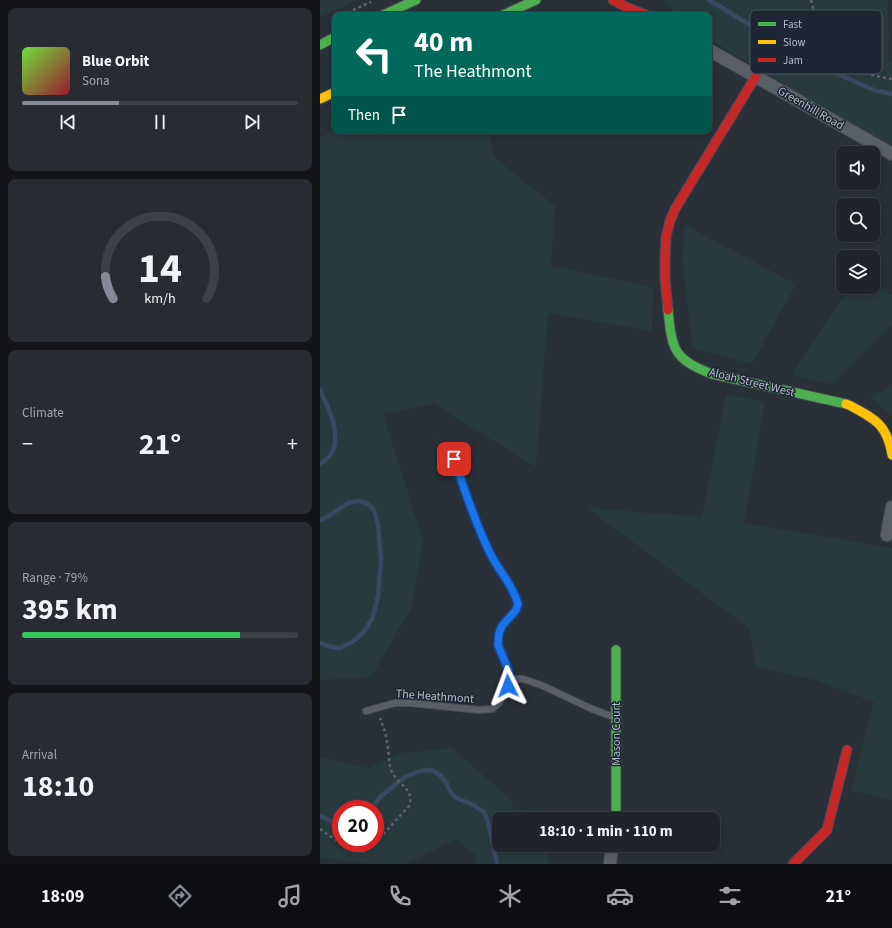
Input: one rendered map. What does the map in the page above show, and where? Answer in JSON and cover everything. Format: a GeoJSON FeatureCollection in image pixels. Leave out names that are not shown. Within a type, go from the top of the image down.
{"type":"FeatureCollection","features":[{"type":"Feature","properties":{"kind":"street"},"geometry":{"type":"LineString","coordinates":[[390,12],[416,0]]}},
{"type":"Feature","properties":{"kind":"street"},"geometry":{"type":"LineString","coordinates":[[510,12],[536,0]]}},
{"type":"Feature","properties":{"kind":"street"},"geometry":{"type":"LineString","coordinates":[[613,0],[638,12]]}},
{"type":"Feature","properties":{"kind":"street"},"geometry":{"type":"LineString","coordinates":[[631,0],[641,12]]}},
{"type":"Feature","properties":{"kind":"street"},"geometry":{"type":"LineString","coordinates":[[320,45],[332,39]]}},
{"type":"Feature","properties":{"kind":"street","name":"Greenhill Road"},"geometry":{"type":"LineString","coordinates":[[712,52],[750,73]]}},
{"type":"Feature","properties":{"kind":"street","name":"Greenhill Road"},"geometry":{"type":"LineString","coordinates":[[752,74],[892,154]]}},
{"type":"Feature","properties":{"kind":"street","name":"Aloah Street West"},"geometry":{"type":"LineString","coordinates":[[756,76],[692,179],[673,213],[668,228],[665,262],[670,330],[673,344],[678,354],[686,362],[712,374],[849,405],[875,421],[886,432],[892,455]]}},
{"type":"Feature","properties":{"kind":"street"},"geometry":{"type":"LineString","coordinates":[[320,99],[332,93]]}},
{"type":"Feature","properties":{"kind":"street"},"geometry":{"type":"LineString","coordinates":[[887,535],[892,507]]}},
{"type":"Feature","properties":{"kind":"street","name":"Mason Court"},"geometry":{"type":"LineString","coordinates":[[616,650],[616,812]]}},
{"type":"Feature","properties":{"kind":"street"},"geometry":{"type":"LineString","coordinates":[[793,864],[827,830],[847,750]]}},
{"type":"Feature","properties":{"kind":"street"},"geometry":{"type":"LineString","coordinates":[[610,864],[611,852]]}},
{"type":"Feature","properties":{"kind":"lane"},"geometry":{"type":"LineString","coordinates":[[454,459],[478,527],[491,554],[514,592],[518,604],[516,610],[502,626],[499,633],[498,645],[508,669],[510,679],[523,679],[541,685],[592,709],[616,718]]}},
{"type":"Feature","properties":{"kind":"lane","name":"The Heathmont"},"geometry":{"type":"LineString","coordinates":[[366,711],[395,703],[410,703],[479,710],[492,708],[499,703],[510,679]]}},
{"type":"Feature","properties":{"kind":"path"},"geometry":{"type":"LineString","coordinates":[[349,12],[375,0]]}},
{"type":"Feature","properties":{"kind":"path"},"geometry":{"type":"LineString","coordinates":[[811,0],[814,10]]}},
{"type":"Feature","properties":{"kind":"path"},"geometry":{"type":"LineString","coordinates":[[868,74],[892,79]]}},
{"type":"Feature","properties":{"kind":"path"},"geometry":{"type":"LineString","coordinates":[[376,708],[384,729],[392,774],[408,791],[411,801],[409,806],[384,833]]}},
{"type":"Feature","properties":{"kind":"path"},"geometry":{"type":"LineString","coordinates":[[320,829],[332,837]]}},
{"type":"Feature","properties":{"kind":"green space"},"geometry":{"type":"Polygon","coordinates":[[[320,0],[358,0],[320,17],[320,0]]]}},
{"type":"Feature","properties":{"kind":"green space"},"geometry":{"type":"Polygon","coordinates":[[[663,0],[888,0],[889,62],[892,61],[892,146],[768,74],[882,74],[882,10],[750,10],[750,64],[712,41],[712,12],[674,12],[663,0]]]}},
{"type":"Feature","properties":{"kind":"green space"},"geometry":{"type":"Polygon","coordinates":[[[332,132],[332,134],[490,134],[494,157],[555,206],[551,266],[653,287],[652,331],[548,313],[536,467],[434,404],[383,414],[423,540],[412,607],[371,677],[320,680],[320,138],[332,132]]]}},
{"type":"Feature","properties":{"kind":"green space"},"geometry":{"type":"Polygon","coordinates":[[[685,225],[796,284],[752,364],[693,348],[682,259],[685,225]]]}},
{"type":"Feature","properties":{"kind":"green space"},"geometry":{"type":"Polygon","coordinates":[[[880,288],[892,295],[892,325],[831,384],[792,375],[845,294],[880,294],[880,288]]]}},
{"type":"Feature","properties":{"kind":"green space"},"geometry":{"type":"Polygon","coordinates":[[[892,384],[892,416],[870,398],[892,384]]]}},
{"type":"Feature","properties":{"kind":"green space"},"geometry":{"type":"Polygon","coordinates":[[[726,394],[765,402],[744,523],[892,548],[892,800],[851,790],[874,702],[814,680],[755,666],[750,629],[587,508],[702,517],[726,394]]]}},
{"type":"Feature","properties":{"kind":"green space"},"geometry":{"type":"Polygon","coordinates":[[[452,748],[513,801],[512,809],[554,812],[492,812],[492,852],[549,852],[548,864],[476,864],[474,854],[457,839],[405,864],[369,864],[320,857],[320,757],[369,768],[401,753],[452,748]]]}},
{"type":"Feature","properties":{"kind":"waterway"},"geometry":{"type":"LineString","coordinates":[[709,0],[750,25]]}},
{"type":"Feature","properties":{"kind":"waterway"},"geometry":{"type":"LineString","coordinates":[[838,74],[874,90],[892,94]]}},
{"type":"Feature","properties":{"kind":"waterway"},"geometry":{"type":"LineString","coordinates":[[320,390],[332,418],[335,433],[334,448],[332,453],[320,464]]}},
{"type":"Feature","properties":{"kind":"waterway"},"geometry":{"type":"LineString","coordinates":[[320,520],[348,503],[359,501],[368,504],[374,510],[378,524],[381,560],[378,597],[372,619],[363,633],[352,642],[340,648],[320,643]]}},
{"type":"Feature","properties":{"kind":"waterway"},"geometry":{"type":"LineString","coordinates":[[378,800],[405,777],[420,771],[432,770],[440,775],[446,782],[450,791],[455,797],[484,812],[488,822],[497,864]]}},
{"type":"Feature","properties":{"kind":"waterway"},"geometry":{"type":"LineString","coordinates":[[320,816],[332,822]]}},
{"type":"Feature","properties":{"kind":"traffic: fast"},"geometry":{"type":"LineString","coordinates":[[390,12],[416,0]]}},
{"type":"Feature","properties":{"kind":"traffic: fast"},"geometry":{"type":"LineString","coordinates":[[510,12],[536,0]]}},
{"type":"Feature","properties":{"kind":"traffic: fast"},"geometry":{"type":"LineString","coordinates":[[320,45],[332,39]]}},
{"type":"Feature","properties":{"kind":"traffic: fast"},"geometry":{"type":"LineString","coordinates":[[668,310],[671,334],[677,351],[689,363],[699,369],[712,374],[846,404]]}},
{"type":"Feature","properties":{"kind":"traffic: fast"},"geometry":{"type":"LineString","coordinates":[[616,650],[616,812]]}},
{"type":"Feature","properties":{"kind":"traffic: slow"},"geometry":{"type":"LineString","coordinates":[[320,99],[332,93]]}},
{"type":"Feature","properties":{"kind":"traffic: slow"},"geometry":{"type":"LineString","coordinates":[[846,404],[866,414],[883,429],[887,436],[892,455]]}},
{"type":"Feature","properties":{"kind":"traffic: jam"},"geometry":{"type":"LineString","coordinates":[[613,0],[638,12]]}},
{"type":"Feature","properties":{"kind":"traffic: jam"},"geometry":{"type":"LineString","coordinates":[[668,310],[665,257],[666,237],[670,221],[675,209],[756,76]]}},
{"type":"Feature","properties":{"kind":"traffic: jam"},"geometry":{"type":"LineString","coordinates":[[793,864],[827,830],[847,750]]}},
{"type":"Feature","properties":{"kind":"route"},"geometry":{"type":"LineString","coordinates":[[454,459],[478,527],[491,554],[517,599],[518,604],[516,610],[502,626],[499,633],[498,645],[508,669],[510,679],[508,686]]}}]}
